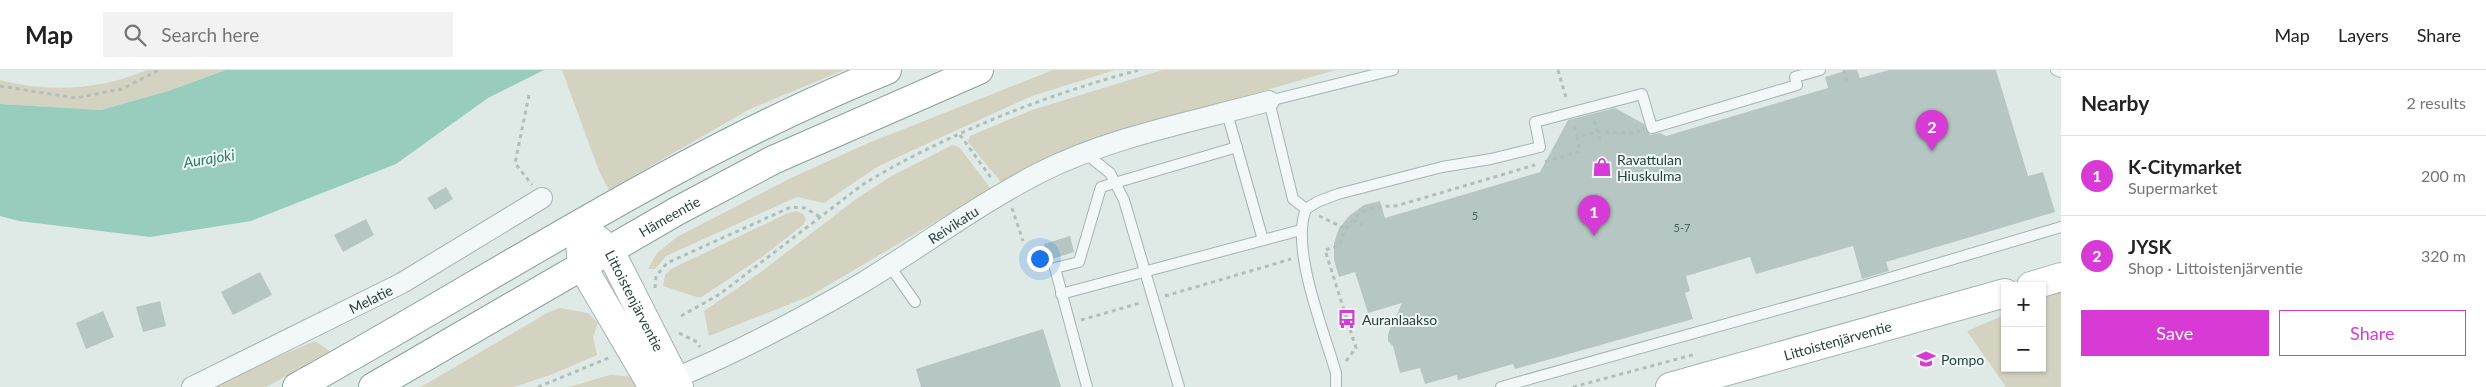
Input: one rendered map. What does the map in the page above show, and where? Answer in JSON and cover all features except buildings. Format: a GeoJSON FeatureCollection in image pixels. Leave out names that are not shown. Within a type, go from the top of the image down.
{"type":"FeatureCollection","features":[{"type":"Feature","properties":{"kind":"main road"},"geometry":{"type":"LineString","coordinates":[[297,387],[406,327],[579,225],[758,129],[849,85],[887,70]]}},
{"type":"Feature","properties":{"kind":"main road","name":"Hämeentie"},"geometry":{"type":"LineString","coordinates":[[372,387],[609,249],[773,160],[979,70]]}},
{"type":"Feature","properties":{"kind":"main road","name":"Littoistenjärventie"},"geometry":{"type":"LineString","coordinates":[[579,225],[609,249],[669,384]]}},
{"type":"Feature","properties":{"kind":"main road","name":"Littoistenjärventie"},"geometry":{"type":"LineString","coordinates":[[579,225],[582,266],[669,384]]}},
{"type":"Feature","properties":{"kind":"main road"},"geometry":{"type":"LineString","coordinates":[[2044,282],[2061,277]]}},
{"type":"Feature","properties":{"kind":"main road","name":"Littoistenjärventie"},"geometry":{"type":"LineString","coordinates":[[1684,385],[2001,294]]}},
{"type":"Feature","properties":{"kind":"street","name":"Reivikatu"},"geometry":{"type":"LineString","coordinates":[[669,384],[783,326],[890,265],[1039,173],[1121,140],[1269,101]]}},
{"type":"Feature","properties":{"kind":"street","name":"Melatie"},"geometry":{"type":"LineString","coordinates":[[192,387],[402,283],[542,198]]}},
{"type":"Feature","properties":{"kind":"lane"},"geometry":{"type":"LineString","coordinates":[[1306,209],[1293,198],[1269,101],[1393,70]]}},
{"type":"Feature","properties":{"kind":"lane"},"geometry":{"type":"LineString","coordinates":[[1336,387],[1336,373],[1302,256],[1301,230],[1306,209],[1317,202],[1338,194],[1434,169],[1491,159],[1540,147],[1535,122],[1642,94],[1652,128],[1797,85],[1795,78],[1820,70]]}},
{"type":"Feature","properties":{"kind":"lane"},"geometry":{"type":"LineString","coordinates":[[2056,70],[2061,72]]}},
{"type":"Feature","properties":{"kind":"lane"},"geometry":{"type":"LineString","coordinates":[[1227,112],[1263,240]]}},
{"type":"Feature","properties":{"kind":"lane"},"geometry":{"type":"LineString","coordinates":[[1087,387],[1055,268],[1079,262],[1100,187],[1237,146]]}},
{"type":"Feature","properties":{"kind":"lane"},"geometry":{"type":"LineString","coordinates":[[1085,153],[1110,173],[1124,200],[1179,387]]}},
{"type":"Feature","properties":{"kind":"lane"},"geometry":{"type":"LineString","coordinates":[[1501,387],[1866,285],[2061,227]]}},
{"type":"Feature","properties":{"kind":"lane"},"geometry":{"type":"LineString","coordinates":[[1061,294],[1301,230]]}},
{"type":"Feature","properties":{"kind":"lane"},"geometry":{"type":"LineString","coordinates":[[890,265],[915,302]]}},
{"type":"Feature","properties":{"kind":"path"},"geometry":{"type":"LineString","coordinates":[[0,86],[76,98],[122,89],[159,70]]}},
{"type":"Feature","properties":{"kind":"path"},"geometry":{"type":"LineString","coordinates":[[681,316],[720,294],[820,217],[887,170],[960,135],[1023,108],[1088,84],[1139,70]]}},
{"type":"Feature","properties":{"kind":"path"},"geometry":{"type":"LineString","coordinates":[[1558,70],[1570,113]]}},
{"type":"Feature","properties":{"kind":"path"},"geometry":{"type":"LineString","coordinates":[[1844,70],[1847,82]]}},
{"type":"Feature","properties":{"kind":"path"},"geometry":{"type":"LineString","coordinates":[[529,95],[515,163],[542,198]]}},
{"type":"Feature","properties":{"kind":"path"},"geometry":{"type":"LineString","coordinates":[[1591,107],[1600,144]]}},
{"type":"Feature","properties":{"kind":"path"},"geometry":{"type":"LineString","coordinates":[[1069,324],[1340,246],[1346,229],[1357,215],[1376,206],[1396,206],[1580,151],[1577,137],[1597,132],[1632,134],[1652,128]]}},
{"type":"Feature","properties":{"kind":"path"},"geometry":{"type":"LineString","coordinates":[[656,292],[656,276],[662,268],[680,257],[791,207],[805,208],[820,217]]}},
{"type":"Feature","properties":{"kind":"path"},"geometry":{"type":"LineString","coordinates":[[1355,208],[1357,215]]}},
{"type":"Feature","properties":{"kind":"path"},"geometry":{"type":"LineString","coordinates":[[1322,217],[1346,229]]}},
{"type":"Feature","properties":{"kind":"path"},"geometry":{"type":"LineString","coordinates":[[1353,220],[1362,225]]}},
{"type":"Feature","properties":{"kind":"path"},"geometry":{"type":"LineString","coordinates":[[1325,250],[1356,348],[1336,373]]}},
{"type":"Feature","properties":{"kind":"path"},"geometry":{"type":"LineString","coordinates":[[673,328],[680,335],[697,342],[708,363]]}},
{"type":"Feature","properties":{"kind":"path"},"geometry":{"type":"LineString","coordinates":[[538,387],[616,355]]}},
{"type":"Feature","properties":{"kind":"shaded area"},"geometry":{"type":"Polygon","coordinates":[[[147,70],[226,70],[168,91],[101,110],[0,104],[0,80],[37,87],[74,87],[111,82],[147,70]]]}},
{"type":"Feature","properties":{"kind":"shaded area"},"geometry":{"type":"Polygon","coordinates":[[[562,70],[844,70],[750,109],[609,190],[599,171],[562,70]]]}},
{"type":"Feature","properties":{"kind":"shaded area"},"geometry":{"type":"Polygon","coordinates":[[[1053,70],[1115,70],[1032,96],[877,167],[824,203],[797,197],[666,256],[655,269],[648,269],[657,253],[677,237],[791,178],[866,144],[1053,70]]]}},
{"type":"Feature","properties":{"kind":"shaded area"},"geometry":{"type":"Polygon","coordinates":[[[1162,70],[1336,70],[1111,135],[1004,182],[1000,181],[968,142],[970,136],[1032,110],[1162,70]]]}},
{"type":"Feature","properties":{"kind":"shaded area"},"geometry":{"type":"Polygon","coordinates":[[[952,145],[959,147],[991,189],[810,296],[709,336],[704,311],[761,272],[856,199],[890,177],[952,145]]]}},
{"type":"Feature","properties":{"kind":"shaded area"},"geometry":{"type":"Polygon","coordinates":[[[796,211],[803,214],[806,219],[804,224],[762,257],[700,298],[663,286],[665,275],[671,269],[796,211]]]}},
{"type":"Feature","properties":{"kind":"shaded area"},"geometry":{"type":"Polygon","coordinates":[[[2061,291],[2061,387],[2006,387],[1967,331],[2001,317],[2001,372],[2046,372],[2046,297],[2061,291]]]}},
{"type":"Feature","properties":{"kind":"shaded area"},"geometry":{"type":"Polygon","coordinates":[[[560,308],[588,313],[598,323],[593,337],[597,355],[553,374],[514,387],[421,387],[547,313],[560,308]]]}},
{"type":"Feature","properties":{"kind":"shaded area"},"geometry":{"type":"Polygon","coordinates":[[[315,341],[331,352],[266,387],[208,387],[315,341]]]}},
{"type":"Feature","properties":{"kind":"shaded area"},"geometry":{"type":"Polygon","coordinates":[[[611,375],[636,377],[641,387],[567,387],[579,384],[611,375]]]}},
{"type":"Feature","properties":{"kind":"water","name":"Aurajoki"},"geometry":{"type":"Polygon","coordinates":[[[226,70],[544,70],[488,98],[396,164],[251,221],[150,237],[19,221],[0,216],[0,104],[101,110],[168,91],[226,70]]]}},
{"type":"Feature","properties":{"kind":"place","name":"JYSK"},"geometry":{"type":"Point","coordinates":[1932,151]}},
{"type":"Feature","properties":{"kind":"place","name":"Ravattulan Hiuskulma"},"geometry":{"type":"Point","coordinates":[1602,167]}},
{"type":"Feature","properties":{"kind":"place","name":"K-Citymarket"},"geometry":{"type":"Point","coordinates":[1594,236]}},
{"type":"Feature","properties":{"kind":"place","name":"Auranlaakso"},"geometry":{"type":"Point","coordinates":[1347,319]}},
{"type":"Feature","properties":{"kind":"place","name":"Pompo"},"geometry":{"type":"Point","coordinates":[1926,359]}}]}
